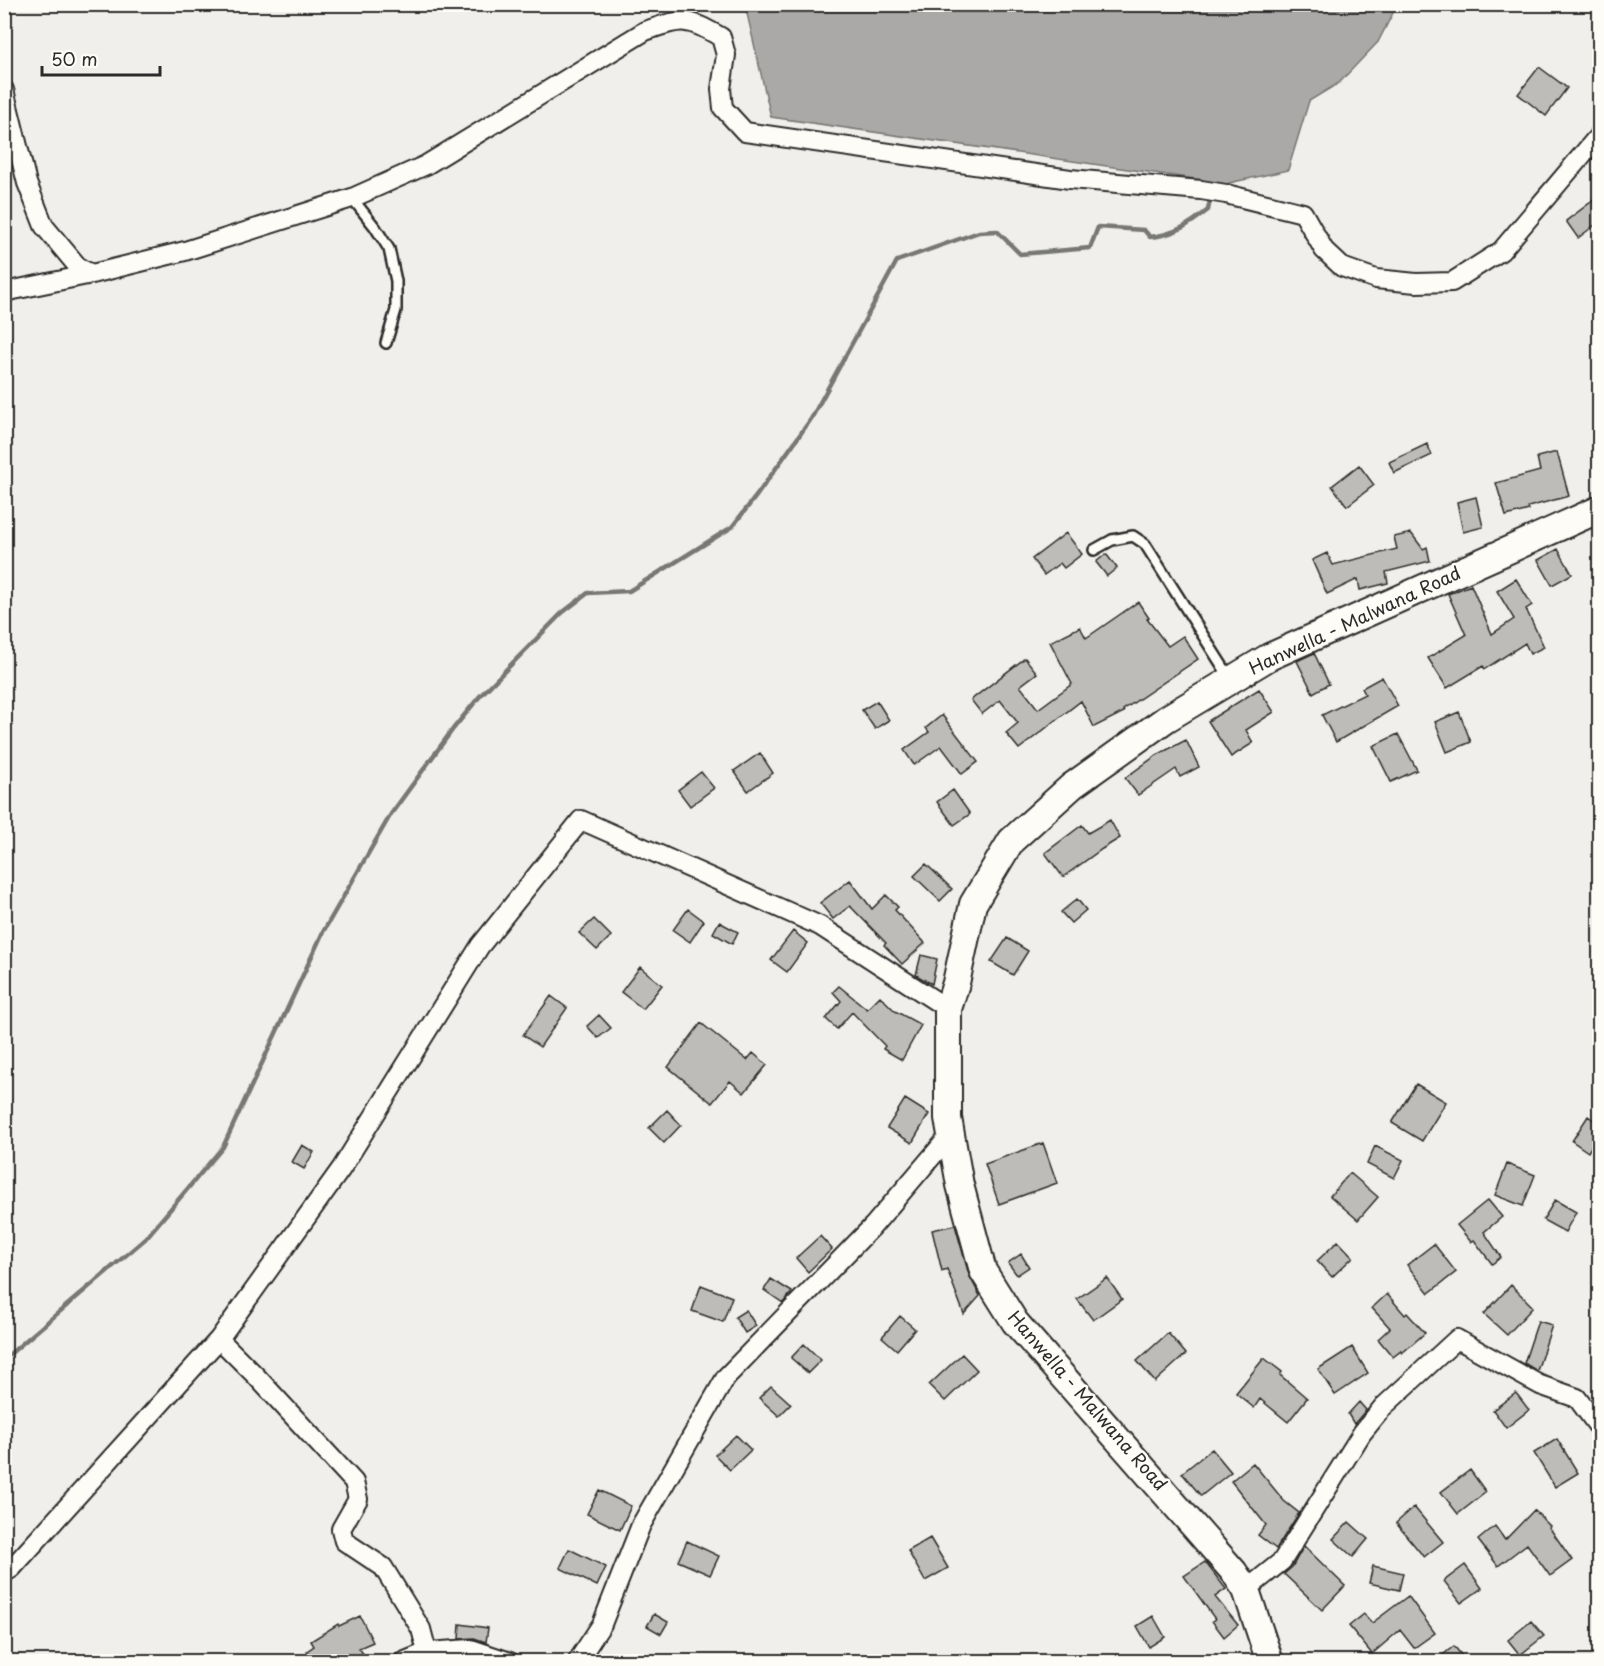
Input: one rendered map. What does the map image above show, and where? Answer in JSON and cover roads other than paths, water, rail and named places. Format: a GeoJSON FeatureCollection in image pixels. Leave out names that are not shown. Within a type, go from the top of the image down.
{"type":"FeatureCollection","features":[{"type":"Feature","properties":{"kind":"street"},"geometry":{"type":"LineString","coordinates":[[4,292],[185,252],[352,198],[426,165],[645,31],[673,22],[692,21],[721,37],[726,55],[721,89],[723,108],[745,132],[1070,179],[1226,194],[1303,213],[1324,250],[1342,267],[1376,279],[1416,283],[1452,282],[1501,251],[1599,134]]}},
{"type":"Feature","properties":{"kind":"street"},"geometry":{"type":"LineString","coordinates":[[4,90],[27,183],[44,226],[79,268],[92,274]]}},
{"type":"Feature","properties":{"kind":"street","name":"Hanwella - Malwana Road"},"geometry":{"type":"LineString","coordinates":[[1269,1662],[1246,1590],[1234,1572],[1015,1322],[983,1271],[960,1185],[948,1118],[948,1009],[973,904],[1011,841],[1072,786],[1166,719],[1269,657],[1599,509]]}},
{"type":"Feature","properties":{"kind":"street"},"geometry":{"type":"LineString","coordinates":[[4,1573],[12,1568],[219,1339],[341,1169],[480,946],[581,820],[820,926],[948,1009]]}},
{"type":"Feature","properties":{"kind":"street"},"geometry":{"type":"LineString","coordinates":[[577,1662],[602,1624],[642,1525],[726,1377],[873,1226],[952,1133]]}},
{"type":"Feature","properties":{"kind":"street"},"geometry":{"type":"LineString","coordinates":[[219,1339],[354,1482],[358,1499],[341,1529],[344,1541],[383,1566],[422,1629],[427,1652]]}},
{"type":"Feature","properties":{"kind":"street"},"geometry":{"type":"LineString","coordinates":[[1246,1590],[1282,1561],[1362,1433],[1383,1407],[1457,1339],[1540,1385],[1576,1398],[1599,1429]]}},
{"type":"Feature","properties":{"kind":"street"},"geometry":{"type":"LineString","coordinates":[[403,1662],[427,1652],[471,1648],[510,1662]]}},
{"type":"Feature","properties":{"kind":"lane"},"geometry":{"type":"LineString","coordinates":[[352,198],[375,227],[388,249],[396,281],[396,310],[386,343]]}},
{"type":"Feature","properties":{"kind":"lane"},"geometry":{"type":"LineString","coordinates":[[1094,550],[1112,540],[1133,536],[1144,544],[1232,680]]}},
{"type":"Feature","properties":{"kind":"waterway"},"geometry":{"type":"LineString","coordinates":[[4,1359],[145,1239],[223,1147],[323,932],[391,814],[453,729],[480,696],[562,613],[588,593],[629,591],[732,527],[811,419],[897,261],[979,232],[997,231],[1020,254],[1090,248],[1098,227],[1144,230],[1150,237],[1159,236],[1181,228],[1208,210],[1211,195]]}}]}
